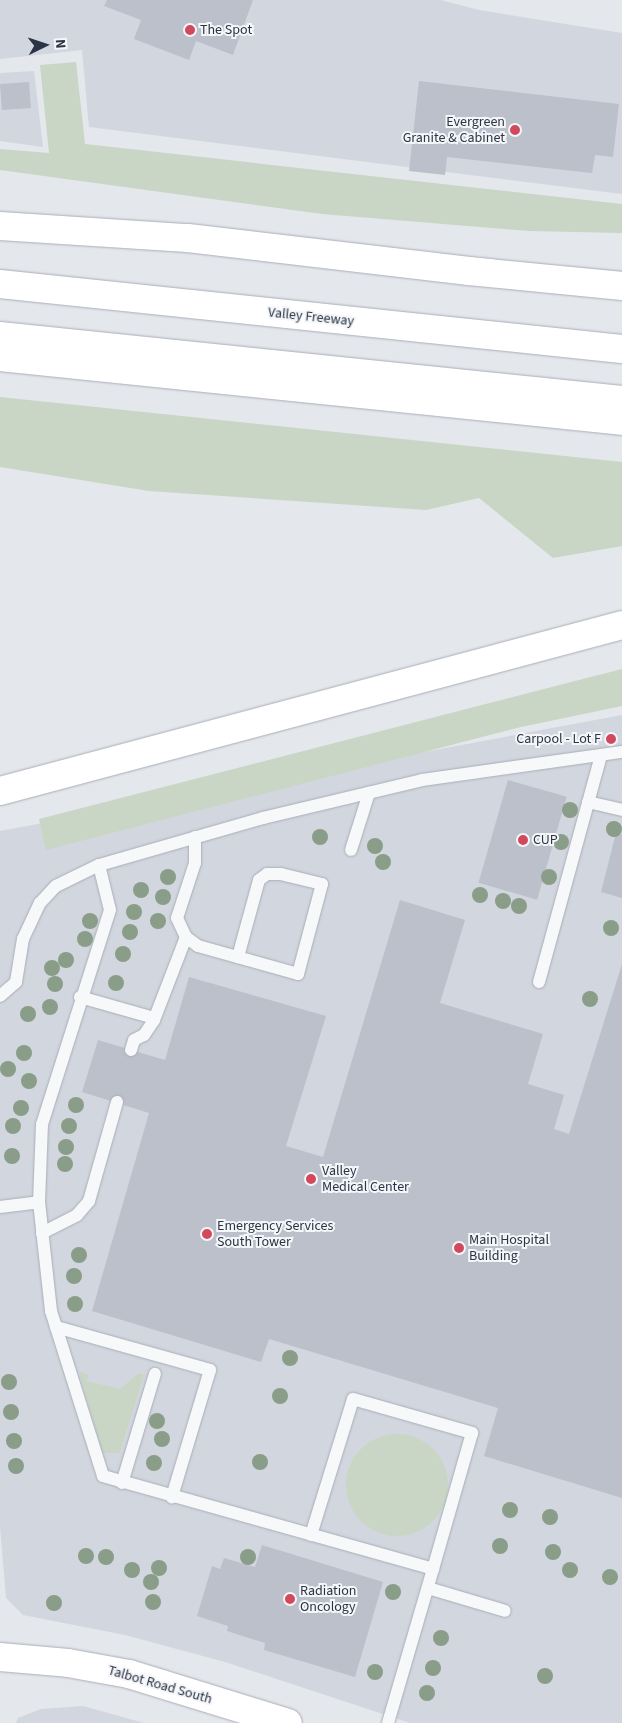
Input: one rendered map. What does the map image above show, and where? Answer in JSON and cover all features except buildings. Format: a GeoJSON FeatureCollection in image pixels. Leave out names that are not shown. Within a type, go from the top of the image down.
{"type":"FeatureCollection","features":[{"type":"Feature","properties":{"kind":"main road"},"geometry":{"type":"LineString","coordinates":[[0,226],[188,238],[469,271],[622,286]]}},
{"type":"Feature","properties":{"kind":"main road","name":"Valley Freeway"},"geometry":{"type":"LineString","coordinates":[[0,284],[622,349]]}},
{"type":"Feature","properties":{"kind":"main road"},"geometry":{"type":"LineString","coordinates":[[0,336],[622,400]]}},
{"type":"Feature","properties":{"kind":"main road"},"geometry":{"type":"LineString","coordinates":[[0,357],[622,421]]}},
{"type":"Feature","properties":{"kind":"main road"},"geometry":{"type":"LineString","coordinates":[[0,791],[622,625]]}},
{"type":"Feature","properties":{"kind":"main road","name":"Talbot Road South"},"geometry":{"type":"LineString","coordinates":[[0,1657],[68,1663],[130,1674],[248,1717],[288,1723]]}},
{"type":"Feature","properties":{"kind":"lane"},"geometry":{"type":"LineString","coordinates":[[0,996],[16,982],[23,939],[40,903],[56,886],[99,865],[195,837],[422,780],[622,752]]}},
{"type":"Feature","properties":{"kind":"lane"},"geometry":{"type":"LineString","coordinates":[[539,982],[601,755]]}},
{"type":"Feature","properties":{"kind":"lane"},"geometry":{"type":"LineString","coordinates":[[351,850],[369,793]]}},
{"type":"Feature","properties":{"kind":"lane"},"geometry":{"type":"LineString","coordinates":[[588,802],[622,810]]}},
{"type":"Feature","properties":{"kind":"lane"},"geometry":{"type":"LineString","coordinates":[[195,837],[195,864],[177,918],[186,937],[198,946],[298,974],[322,884],[281,874],[267,874],[259,880],[238,957]]}},
{"type":"Feature","properties":{"kind":"lane"},"geometry":{"type":"LineString","coordinates":[[99,865],[110,910],[80,998],[42,1124],[39,1202],[51,1311],[103,1476],[122,1483],[433,1569]]}},
{"type":"Feature","properties":{"kind":"lane"},"geometry":{"type":"LineString","coordinates":[[132,1050],[134,1040],[144,1035],[154,1018],[186,937]]}},
{"type":"Feature","properties":{"kind":"lane"},"geometry":{"type":"LineString","coordinates":[[80,998],[154,1018]]}},
{"type":"Feature","properties":{"kind":"lane"},"geometry":{"type":"LineString","coordinates":[[42,1233],[77,1215],[89,1201],[117,1102]]}},
{"type":"Feature","properties":{"kind":"lane"},"geometry":{"type":"LineString","coordinates":[[0,1208],[39,1202]]}},
{"type":"Feature","properties":{"kind":"lane"},"geometry":{"type":"LineString","coordinates":[[56,1327],[210,1370],[172,1497]]}},
{"type":"Feature","properties":{"kind":"lane"},"geometry":{"type":"LineString","coordinates":[[122,1483],[155,1374]]}},
{"type":"Feature","properties":{"kind":"lane"},"geometry":{"type":"LineString","coordinates":[[311,1535],[353,1400],[472,1433],[388,1723]]}},
{"type":"Feature","properties":{"kind":"lane"},"geometry":{"type":"LineString","coordinates":[[428,1588],[505,1611]]}},
{"type":"Feature","properties":{"kind":"shaded area"},"geometry":{"type":"Polygon","coordinates":[[[0,0],[441,0],[479,10],[622,33],[622,194],[89,127],[82,50],[0,59],[0,0]]]}},
{"type":"Feature","properties":{"kind":"shaded area"},"geometry":{"type":"Polygon","coordinates":[[[34,71],[43,147],[0,141],[0,73],[34,71]]]}},
{"type":"Feature","properties":{"kind":"shaded area","name":"Valley Medical Center"},"geometry":{"type":"Polygon","coordinates":[[[622,715],[622,1723],[410,1723],[225,1662],[125,1635],[23,1615],[6,1598],[0,1526],[0,831],[622,715]]]}},
{"type":"Feature","properties":{"kind":"shaded area"},"geometry":{"type":"Polygon","coordinates":[[[83,1706],[144,1723],[16,1723],[18,1718],[41,1709],[83,1706]]]}},
{"type":"Feature","properties":{"kind":"green space"},"geometry":{"type":"Polygon","coordinates":[[[76,62],[85,144],[622,204],[622,233],[529,231],[322,214],[0,170],[0,149],[49,153],[40,65],[76,62]]]}},
{"type":"Feature","properties":{"kind":"green space"},"geometry":{"type":"Polygon","coordinates":[[[0,397],[622,462],[622,546],[553,558],[479,498],[426,510],[149,491],[0,467],[0,397]]]}},
{"type":"Feature","properties":{"kind":"green space"},"geometry":{"type":"Polygon","coordinates":[[[622,669],[622,706],[521,727],[46,850],[39,819],[622,669]]]}},
{"type":"Feature","properties":{"kind":"green space"},"geometry":{"type":"Polygon","coordinates":[[[79,1371],[89,1375],[86,1381],[120,1389],[139,1373],[144,1375],[120,1453],[102,1453],[79,1371]]]}},
{"type":"Feature","properties":{"kind":"green space"},"geometry":{"type":"Polygon","coordinates":[[[397,1434],[417,1438],[433,1449],[444,1465],[448,1485],[444,1505],[433,1521],[417,1532],[397,1536],[377,1532],[361,1521],[350,1505],[346,1485],[350,1465],[361,1449],[377,1438],[397,1434]]]}},
{"type":"Feature","properties":{"kind":"place","name":"The Spot"},"geometry":{"type":"Point","coordinates":[190,30]}},
{"type":"Feature","properties":{"kind":"place","name":"Evergreen Granite & Cabinet"},"geometry":{"type":"Point","coordinates":[515,130]}},
{"type":"Feature","properties":{"kind":"place","name":"Carpool - Lot F"},"geometry":{"type":"Point","coordinates":[611,739]}},
{"type":"Feature","properties":{"kind":"place","name":"CUP"},"geometry":{"type":"Point","coordinates":[523,840]}},
{"type":"Feature","properties":{"kind":"place","name":"Valley Medical Center"},"geometry":{"type":"Point","coordinates":[311,1179]}},
{"type":"Feature","properties":{"kind":"place","name":"Emergency Services South Tower"},"geometry":{"type":"Point","coordinates":[207,1234]}},
{"type":"Feature","properties":{"kind":"place","name":"Main Hospital Building"},"geometry":{"type":"Point","coordinates":[459,1248]}},
{"type":"Feature","properties":{"kind":"place","name":"Radiation Oncology"},"geometry":{"type":"Point","coordinates":[290,1599]}}]}
